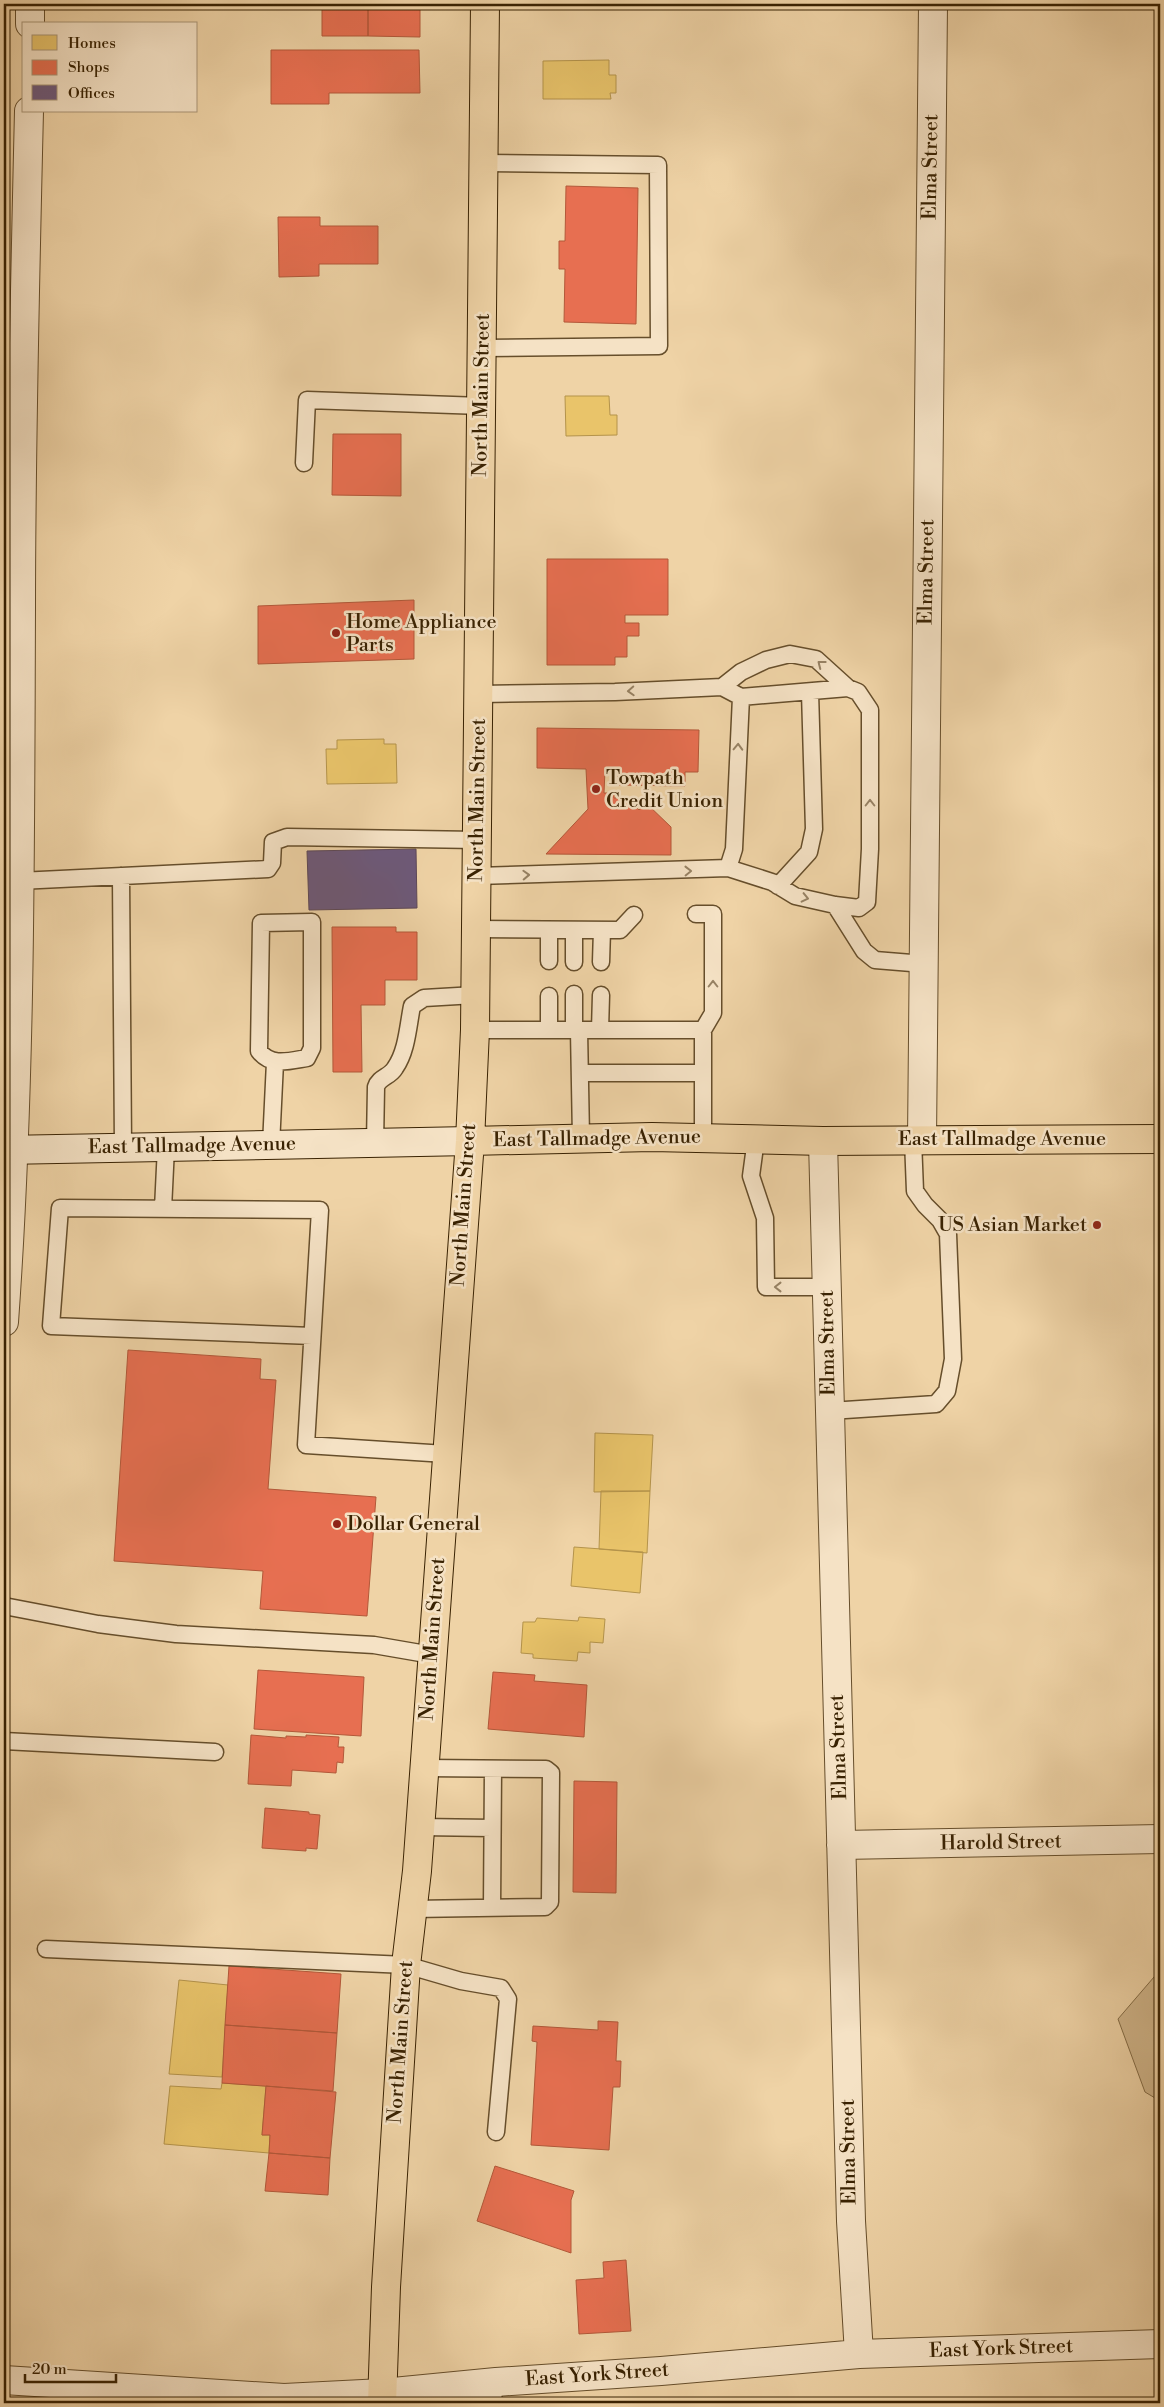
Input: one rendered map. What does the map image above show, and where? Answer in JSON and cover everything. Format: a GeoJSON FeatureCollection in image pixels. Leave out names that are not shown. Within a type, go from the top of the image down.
{"type":"FeatureCollection","features":[{"type":"Feature","properties":{"kind":"main road","name":"North Main Street"},"geometry":{"type":"LineString","coordinates":[[383,2398],[386,2287],[406,1965],[420,1827],[470,1140],[475,1030],[486,4]]}},
{"type":"Feature","properties":{"kind":"main road","name":"East Tallmadge Avenue"},"geometry":{"type":"LineString","coordinates":[[470,1140],[580,1138],[703,1138],[823,1141],[1160,1139]]}},
{"type":"Feature","properties":{"kind":"street"},"geometry":{"type":"LineString","coordinates":[[30,4],[30,22]]}},
{"type":"Feature","properties":{"kind":"street","name":"Elma Street"},"geometry":{"type":"LineString","coordinates":[[918,1140],[924,964],[933,4]]}},
{"type":"Feature","properties":{"kind":"street"},"geometry":{"type":"LineString","coordinates":[[4,1322],[19,881],[21,476],[29,112]]}},
{"type":"Feature","properties":{"kind":"street","name":"East Tallmadge Avenue"},"geometry":{"type":"LineString","coordinates":[[9,1150],[470,1140]]}},
{"type":"Feature","properties":{"kind":"street","name":"Elma Street"},"geometry":{"type":"LineString","coordinates":[[823,1141],[851,2221],[859,2354]]}},
{"type":"Feature","properties":{"kind":"street","name":"Harold Street"},"geometry":{"type":"LineString","coordinates":[[841,1845],[1160,1839]]}},
{"type":"Feature","properties":{"kind":"street","name":"East York Street"},"geometry":{"type":"LineString","coordinates":[[4,2380],[87,2395],[383,2398],[494,2392],[661,2371],[859,2354],[1160,2344]]}},
{"type":"Feature","properties":{"kind":"lane"},"geometry":{"type":"LineString","coordinates":[[483,348],[659,346],[658,165],[484,163]]}},
{"type":"Feature","properties":{"kind":"lane"},"geometry":{"type":"LineString","coordinates":[[304,463],[307,400],[482,406]]}},
{"type":"Feature","properties":{"kind":"lane"},"geometry":{"type":"LineString","coordinates":[[477,876],[728,868],[778,886],[795,896],[859,908],[867,902],[870,849],[870,710],[858,692],[848,688],[816,659],[790,654],[766,660],[741,672],[722,687]]}},
{"type":"Feature","properties":{"kind":"lane"},"geometry":{"type":"LineString","coordinates":[[480,694],[615,692],[722,687],[741,697],[848,688]]}},
{"type":"Feature","properties":{"kind":"lane"},"geometry":{"type":"LineString","coordinates":[[778,886],[809,852],[814,830],[810,692]]}},
{"type":"Feature","properties":{"kind":"lane"},"geometry":{"type":"LineString","coordinates":[[728,868],[734,849],[741,697]]}},
{"type":"Feature","properties":{"kind":"lane"},"geometry":{"type":"LineString","coordinates":[[19,881],[268,869],[272,863],[273,842],[287,837],[477,840]]}},
{"type":"Feature","properties":{"kind":"lane"},"geometry":{"type":"LineString","coordinates":[[121,876],[122,1148]]}},
{"type":"Feature","properties":{"kind":"lane"},"geometry":{"type":"LineString","coordinates":[[835,905],[864,951],[875,960],[924,964]]}},
{"type":"Feature","properties":{"kind":"lane"},"geometry":{"type":"LineString","coordinates":[[696,914],[713,914],[713,1013],[703,1030],[703,1138]]}},
{"type":"Feature","properties":{"kind":"lane"},"geometry":{"type":"LineString","coordinates":[[476,930],[620,930],[634,915]]}},
{"type":"Feature","properties":{"kind":"lane"},"geometry":{"type":"LineString","coordinates":[[312,922],[312,1048],[307,1058],[275,1062],[265,1059],[259,1051],[261,923],[312,922]]}},
{"type":"Feature","properties":{"kind":"lane"},"geometry":{"type":"LineString","coordinates":[[549,930],[549,961]]}},
{"type":"Feature","properties":{"kind":"lane"},"geometry":{"type":"LineString","coordinates":[[574,930],[574,962]]}},
{"type":"Feature","properties":{"kind":"lane"},"geometry":{"type":"LineString","coordinates":[[601,962],[602,930]]}},
{"type":"Feature","properties":{"kind":"lane"},"geometry":{"type":"LineString","coordinates":[[574,994],[580,1073],[580,1138]]}},
{"type":"Feature","properties":{"kind":"lane"},"geometry":{"type":"LineString","coordinates":[[375,1143],[376,1087],[378,1080],[394,1071],[401,1058],[412,1006],[424,998],[476,995]]}},
{"type":"Feature","properties":{"kind":"lane"},"geometry":{"type":"LineString","coordinates":[[600,1030],[601,995]]}},
{"type":"Feature","properties":{"kind":"lane"},"geometry":{"type":"LineString","coordinates":[[549,996],[549,1030]]}},
{"type":"Feature","properties":{"kind":"lane"},"geometry":{"type":"LineString","coordinates":[[475,1030],[703,1030]]}},
{"type":"Feature","properties":{"kind":"lane"},"geometry":{"type":"LineString","coordinates":[[271,1145],[275,1062]]}},
{"type":"Feature","properties":{"kind":"lane"},"geometry":{"type":"LineString","coordinates":[[580,1073],[703,1073]]}},
{"type":"Feature","properties":{"kind":"lane"},"geometry":{"type":"LineString","coordinates":[[756,1139],[751,1176],[765,1218],[766,1287],[827,1287]]}},
{"type":"Feature","properties":{"kind":"lane"},"geometry":{"type":"LineString","coordinates":[[830,1411],[936,1404],[947,1390],[953,1359],[948,1234],[940,1220],[925,1205],[915,1190],[918,1140]]}},
{"type":"Feature","properties":{"kind":"lane"},"geometry":{"type":"LineString","coordinates":[[163,1209],[166,1147]]}},
{"type":"Feature","properties":{"kind":"lane"},"geometry":{"type":"LineString","coordinates":[[312,1336],[51,1326],[60,1208],[320,1210],[306,1444],[446,1454]]}},
{"type":"Feature","properties":{"kind":"lane"},"geometry":{"type":"LineString","coordinates":[[4,1606],[98,1624],[176,1634],[374,1645],[432,1655]]}},
{"type":"Feature","properties":{"kind":"lane"},"geometry":{"type":"LineString","coordinates":[[4,1742],[215,1752]]}},
{"type":"Feature","properties":{"kind":"lane"},"geometry":{"type":"LineString","coordinates":[[412,1909],[545,1907],[550,1902],[551,1773],[546,1769],[424,1768]]}},
{"type":"Feature","properties":{"kind":"lane"},"geometry":{"type":"LineString","coordinates":[[492,1908],[493,1769]]}},
{"type":"Feature","properties":{"kind":"lane"},"geometry":{"type":"LineString","coordinates":[[420,1827],[492,1828]]}},
{"type":"Feature","properties":{"kind":"lane"},"geometry":{"type":"LineString","coordinates":[[46,1948],[406,1965],[461,1981],[502,1988],[508,1999],[496,2132]]}},
{"type":"Feature","properties":{"kind":"shaded area"},"geometry":{"type":"Polygon","coordinates":[[[1160,1970],[1160,2101],[1145,2092],[1118,2019],[1160,1970]]]}},
{"type":"Feature","properties":{"kind":"building: Homes"},"geometry":{"type":"Polygon","coordinates":[[[609,60],[609,75],[616,75],[616,93],[610,93],[611,99],[543,99],[543,61],[609,60]]]}},
{"type":"Feature","properties":{"kind":"building: Homes"},"geometry":{"type":"Polygon","coordinates":[[[565,396],[609,396],[610,415],[617,415],[617,435],[566,436],[565,396]]]}},
{"type":"Feature","properties":{"kind":"building: Homes"},"geometry":{"type":"Polygon","coordinates":[[[384,739],[384,744],[396,744],[397,783],[327,784],[326,749],[337,749],[337,740],[384,739]]]}},
{"type":"Feature","properties":{"kind":"building: Homes"},"geometry":{"type":"Polygon","coordinates":[[[595,1433],[653,1435],[650,1491],[594,1492],[595,1433]]]}},
{"type":"Feature","properties":{"kind":"building: Homes"},"geometry":{"type":"Polygon","coordinates":[[[601,1491],[650,1491],[647,1553],[599,1549],[601,1491]]]}},
{"type":"Feature","properties":{"kind":"building: Homes"},"geometry":{"type":"Polygon","coordinates":[[[574,1547],[643,1552],[640,1593],[571,1586],[574,1547]]]}},
{"type":"Feature","properties":{"kind":"building: Homes"},"geometry":{"type":"Polygon","coordinates":[[[579,1617],[605,1619],[603,1643],[590,1642],[590,1653],[578,1652],[577,1661],[533,1658],[533,1654],[521,1653],[523,1622],[535,1622],[537,1618],[578,1621],[579,1617]]]}},
{"type":"Feature","properties":{"kind":"building: Homes"},"geometry":{"type":"Polygon","coordinates":[[[179,1980],[228,1985],[222,2077],[169,2074],[179,1980]]]}},
{"type":"Feature","properties":{"kind":"building: Homes"},"geometry":{"type":"Polygon","coordinates":[[[222,2083],[266,2086],[262,2135],[270,2135],[269,2153],[164,2144],[170,2086],[221,2089],[222,2083]]]}},
{"type":"Feature","properties":{"kind":"building: Shops"},"geometry":{"type":"Polygon","coordinates":[[[322,4],[368,4],[368,36],[322,36],[322,4]]]}},
{"type":"Feature","properties":{"kind":"building: Shops"},"geometry":{"type":"Polygon","coordinates":[[[368,4],[420,4],[420,37],[368,36],[368,4]]]}},
{"type":"Feature","properties":{"kind":"building: Shops"},"geometry":{"type":"Polygon","coordinates":[[[271,50],[419,50],[420,93],[329,93],[329,104],[271,104],[271,50]]]}},
{"type":"Feature","properties":{"kind":"building: Shops"},"geometry":{"type":"Polygon","coordinates":[[[566,186],[638,188],[636,324],[564,322],[565,269],[559,269],[559,241],[565,241],[566,186]]]}},
{"type":"Feature","properties":{"kind":"building: Shops"},"geometry":{"type":"Polygon","coordinates":[[[278,217],[320,217],[320,226],[378,226],[378,264],[319,264],[319,276],[279,277],[278,217]]]}},
{"type":"Feature","properties":{"kind":"building: Shops"},"geometry":{"type":"Polygon","coordinates":[[[333,434],[401,434],[401,496],[332,495],[333,434]]]}},
{"type":"Feature","properties":{"kind":"building: Shops"},"geometry":{"type":"Polygon","coordinates":[[[547,559],[668,559],[668,615],[625,615],[625,623],[639,623],[639,636],[627,636],[627,657],[615,657],[615,665],[547,665],[547,559]]]}},
{"type":"Feature","properties":{"kind":"building: Shops","name":"Home Appliance Parts"},"geometry":{"type":"Polygon","coordinates":[[[414,600],[414,659],[258,664],[258,606],[414,600]]]}},
{"type":"Feature","properties":{"kind":"building: Shops","name":"Towpath Credit Union"},"geometry":{"type":"Polygon","coordinates":[[[537,728],[699,730],[698,772],[685,772],[685,786],[618,785],[618,770],[605,770],[604,793],[614,793],[614,798],[626,797],[639,810],[646,803],[671,827],[671,855],[546,854],[588,809],[586,769],[537,768],[537,728]]]}},
{"type":"Feature","properties":{"kind":"building: Shops"},"geometry":{"type":"Polygon","coordinates":[[[332,927],[396,927],[396,932],[417,932],[417,980],[385,980],[385,1005],[361,1005],[362,1072],[333,1072],[332,927]]]}},
{"type":"Feature","properties":{"kind":"building: Shops"},"geometry":{"type":"Polygon","coordinates":[[[128,1350],[261,1359],[260,1379],[276,1380],[268,1489],[376,1497],[367,1616],[260,1609],[263,1571],[114,1561],[128,1350]]]}},
{"type":"Feature","properties":{"kind":"building: Shops"},"geometry":{"type":"Polygon","coordinates":[[[258,1670],[364,1677],[361,1736],[254,1729],[258,1670]]]}},
{"type":"Feature","properties":{"kind":"building: Shops"},"geometry":{"type":"Polygon","coordinates":[[[493,1672],[535,1675],[534,1681],[587,1685],[584,1737],[488,1729],[493,1672]]]}},
{"type":"Feature","properties":{"kind":"building: Shops"},"geometry":{"type":"Polygon","coordinates":[[[251,1735],[286,1738],[286,1736],[306,1737],[306,1735],[339,1737],[338,1747],[344,1747],[343,1763],[337,1762],[336,1773],[292,1770],[291,1786],[248,1784],[251,1735]]]}},
{"type":"Feature","properties":{"kind":"building: Shops"},"geometry":{"type":"Polygon","coordinates":[[[574,1781],[617,1782],[616,1893],[573,1892],[574,1781]]]}},
{"type":"Feature","properties":{"kind":"building: Shops"},"geometry":{"type":"Polygon","coordinates":[[[265,1808],[309,1812],[309,1814],[320,1815],[317,1849],[306,1848],[306,1851],[262,1848],[265,1808]]]}},
{"type":"Feature","properties":{"kind":"building: Shops"},"geometry":{"type":"Polygon","coordinates":[[[229,1966],[341,1974],[337,2033],[225,2025],[229,1966]]]}},
{"type":"Feature","properties":{"kind":"building: Shops"},"geometry":{"type":"Polygon","coordinates":[[[598,2021],[618,2022],[616,2061],[621,2061],[620,2087],[613,2087],[609,2150],[531,2145],[537,2042],[532,2041],[533,2026],[598,2030],[598,2021]]]}},
{"type":"Feature","properties":{"kind":"building: Shops"},"geometry":{"type":"Polygon","coordinates":[[[225,2025],[337,2033],[333,2091],[222,2083],[225,2025]]]}},
{"type":"Feature","properties":{"kind":"building: Shops"},"geometry":{"type":"Polygon","coordinates":[[[266,2086],[336,2092],[330,2158],[269,2153],[270,2135],[262,2135],[266,2086]]]}},
{"type":"Feature","properties":{"kind":"building: Shops"},"geometry":{"type":"Polygon","coordinates":[[[269,2153],[330,2158],[328,2195],[265,2191],[269,2153]]]}},
{"type":"Feature","properties":{"kind":"building: Shops"},"geometry":{"type":"Polygon","coordinates":[[[495,2166],[574,2191],[571,2200],[571,2253],[477,2221],[495,2166]]]}},
{"type":"Feature","properties":{"kind":"building: Shops"},"geometry":{"type":"Polygon","coordinates":[[[626,2260],[631,2331],[579,2334],[576,2280],[604,2278],[603,2262],[626,2260]]]}},
{"type":"Feature","properties":{"kind":"building: Offices"},"geometry":{"type":"Polygon","coordinates":[[[416,849],[417,908],[309,910],[307,851],[416,849]]]}},
{"type":"Feature","properties":{"kind":"place","name":"Home Appliance Parts"},"geometry":{"type":"Point","coordinates":[336,633]}},
{"type":"Feature","properties":{"kind":"place","name":"Towpath Credit Union"},"geometry":{"type":"Point","coordinates":[596,789]}},
{"type":"Feature","properties":{"kind":"place","name":"US Asian Market"},"geometry":{"type":"Point","coordinates":[1097,1225]}},
{"type":"Feature","properties":{"kind":"place","name":"Dollar General"},"geometry":{"type":"Point","coordinates":[337,1524]}}]}
